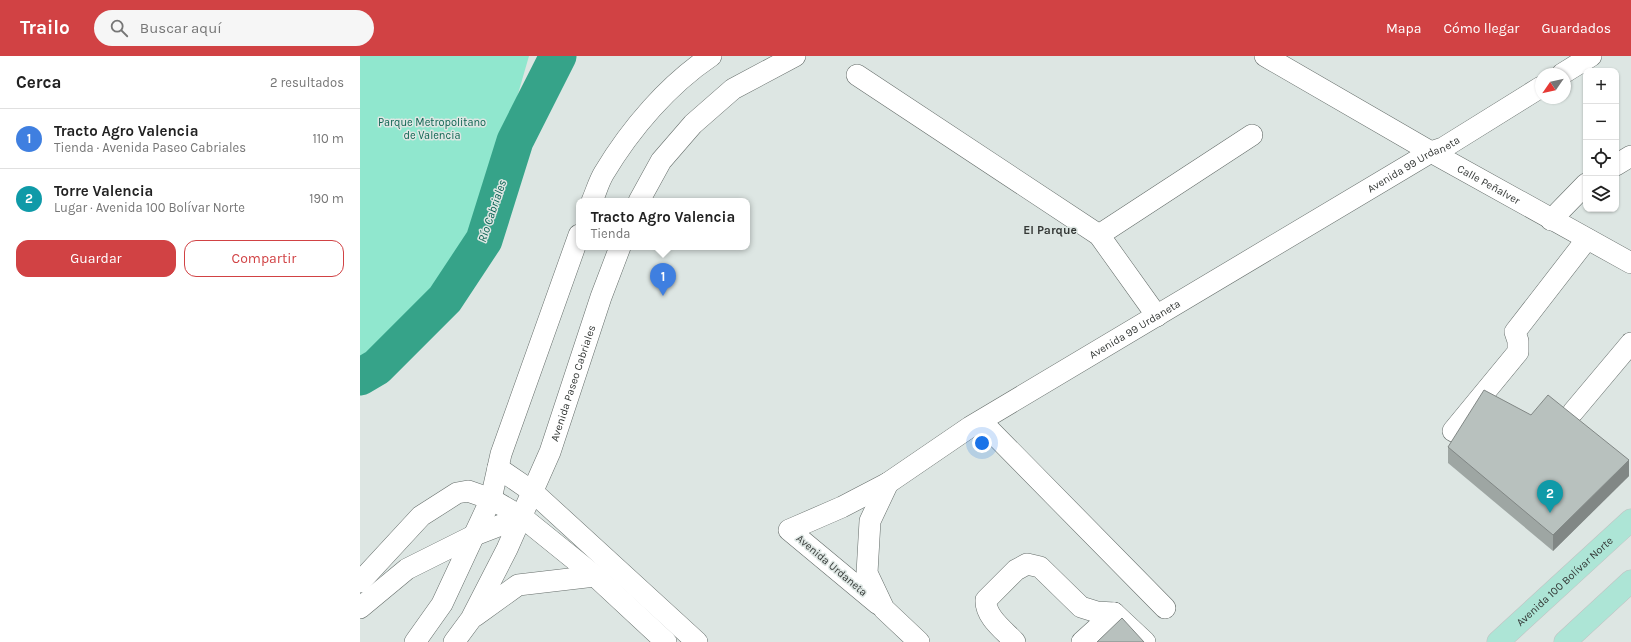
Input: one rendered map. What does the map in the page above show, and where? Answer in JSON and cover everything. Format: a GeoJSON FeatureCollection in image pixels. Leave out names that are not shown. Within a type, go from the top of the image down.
{"type":"FeatureCollection","features":[{"type":"Feature","properties":{"kind":"main road","name":"Avenida 100 Bolívar Norte"},"geometry":{"type":"LineString","coordinates":[[1498,642],[1631,520]]}},
{"type":"Feature","properties":{"kind":"main road"},"geometry":{"type":"LineString","coordinates":[[1565,642],[1631,581]]}},
{"type":"Feature","properties":{"kind":"street"},"geometry":{"type":"LineString","coordinates":[[593,198],[603,174],[646,113],[697,65],[711,56]]}},
{"type":"Feature","properties":{"kind":"street"},"geometry":{"type":"LineString","coordinates":[[641,198],[661,161],[693,124],[733,89],[795,56]]}},
{"type":"Feature","properties":{"kind":"street","name":"Calle Peñalver"},"geometry":{"type":"LineString","coordinates":[[1265,56],[1431,152],[1631,263]]}},
{"type":"Feature","properties":{"kind":"street"},"geometry":{"type":"LineString","coordinates":[[1571,68],[1591,56]]}},
{"type":"Feature","properties":{"kind":"street"},"geometry":{"type":"LineString","coordinates":[[857,76],[1099,235],[1157,316]]}},
{"type":"Feature","properties":{"kind":"street","name":"Avenida 99 Urdaneta"},"geometry":{"type":"LineString","coordinates":[[888,483],[981,421],[1431,152],[1443,148],[1535,91]]}},
{"type":"Feature","properties":{"kind":"street"},"geometry":{"type":"LineString","coordinates":[[1099,235],[1252,135]]}},
{"type":"Feature","properties":{"kind":"street"},"geometry":{"type":"LineString","coordinates":[[1619,163],[1631,156]]}},
{"type":"Feature","properties":{"kind":"street"},"geometry":{"type":"LineString","coordinates":[[1552,220],[1583,187]]}},
{"type":"Feature","properties":{"kind":"street"},"geometry":{"type":"LineString","coordinates":[[1453,431],[1518,352],[1518,341],[1515,332],[1587,239]]}},
{"type":"Feature","properties":{"kind":"street"},"geometry":{"type":"LineString","coordinates":[[415,642],[442,604],[491,499],[506,439],[576,243]]}},
{"type":"Feature","properties":{"kind":"street","name":"Avenida Paseo Cabriales"},"geometry":{"type":"LineString","coordinates":[[454,642],[471,619],[522,517],[550,452],[601,297],[619,250]]}},
{"type":"Feature","properties":{"kind":"street"},"geometry":{"type":"LineString","coordinates":[[1573,412],[1631,343]]}},
{"type":"Feature","properties":{"kind":"street"},"geometry":{"type":"LineString","coordinates":[[981,421],[1165,608]]}},
{"type":"Feature","properties":{"kind":"street"},"geometry":{"type":"LineString","coordinates":[[498,468],[533,492],[697,642]]}},
{"type":"Feature","properties":{"kind":"street"},"geometry":{"type":"LineString","coordinates":[[888,483],[870,521],[867,573],[884,609],[919,642]]}},
{"type":"Feature","properties":{"kind":"street","name":"Avenida Urdaneta"},"geometry":{"type":"LineString","coordinates":[[884,609],[789,530],[842,507],[888,483]]}},
{"type":"Feature","properties":{"kind":"street"},"geometry":{"type":"LineString","coordinates":[[360,582],[422,516],[457,493],[468,491],[491,499],[522,517],[595,576],[666,642]]}},
{"type":"Feature","properties":{"kind":"street"},"geometry":{"type":"LineString","coordinates":[[360,608],[407,569],[475,535],[522,517]]}},
{"type":"Feature","properties":{"kind":"street"},"geometry":{"type":"LineString","coordinates":[[1016,642],[989,614],[985,606],[986,600],[1016,570],[1027,564],[1040,568],[1081,608],[1097,612],[1114,613],[1145,642]]}},
{"type":"Feature","properties":{"kind":"street"},"geometry":{"type":"LineString","coordinates":[[471,619],[518,585],[595,576]]}},
{"type":"Feature","properties":{"kind":"street"},"geometry":{"type":"LineString","coordinates":[[1082,642],[1114,613]]}},
{"type":"Feature","properties":{"kind":"green space","name":"Parque Metropolitano de Valencia"},"geometry":{"type":"Polygon","coordinates":[[[360,56],[529,56],[476,239],[441,296],[400,344],[360,375],[360,56]]]}},
{"type":"Feature","properties":{"kind":"building"},"geometry":{"type":"Polygon","coordinates":[[[1484,390],[1531,415],[1548,395],[1629,460],[1553,535],[1448,447],[1484,390]]]}},
{"type":"Feature","properties":{"kind":"building"},"geometry":{"type":"Polygon","coordinates":[[[1122,618],[1144,642],[1097,642],[1122,618]]]}},
{"type":"Feature","properties":{"kind":"waterway","name":"Río Cabriales"},"geometry":{"type":"LineString","coordinates":[[360,377],[377,367],[445,299],[484,240],[515,141],[558,56]]}},
{"type":"Feature","properties":{"kind":"place","name":"Tracto Agro Valencia"},"geometry":{"type":"Point","coordinates":[663,296]}},
{"type":"Feature","properties":{"kind":"place","name":"Torre Valencia"},"geometry":{"type":"Point","coordinates":[1550,513]}},
{"type":"Feature","properties":{"kind":"district","name":"El Parque"},"geometry":{"type":"Point","coordinates":[1050,230]}}]}
